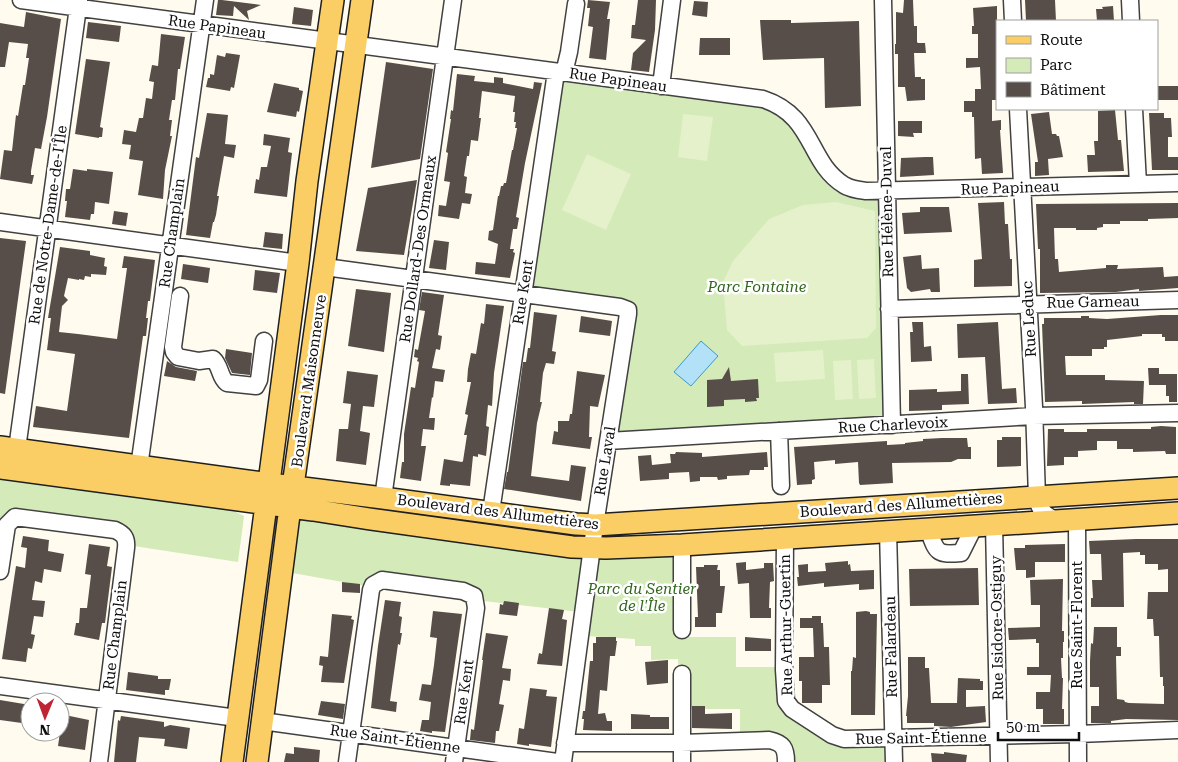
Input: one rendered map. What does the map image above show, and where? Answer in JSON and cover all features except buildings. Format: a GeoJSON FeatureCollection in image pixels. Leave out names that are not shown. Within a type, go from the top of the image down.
{"type":"FeatureCollection","features":[{"type":"Feature","properties":{"kind":"main road","name":"Boulevard Maisonneuve"},"geometry":{"type":"LineString","coordinates":[[232,762],[236,718],[298,263],[307,181],[333,0]]}},
{"type":"Feature","properties":{"kind":"main road","name":"Boulevard Maisonneuve"},"geometry":{"type":"LineString","coordinates":[[257,762],[292,497],[362,0]]}},
{"type":"Feature","properties":{"kind":"main road","name":"Boulevard des Allumettières"},"geometry":{"type":"LineString","coordinates":[[8,448],[139,466],[267,494]]}},
{"type":"Feature","properties":{"kind":"main road","name":"Boulevard des Allumettières"},"geometry":{"type":"LineString","coordinates":[[0,468],[292,497],[481,535],[592,548],[682,545],[1178,513]]}},
{"type":"Feature","properties":{"kind":"main road","name":"Boulevard des Allumettières"},"geometry":{"type":"LineString","coordinates":[[292,497],[383,498],[595,525],[1178,488]]}},
{"type":"Feature","properties":{"kind":"street","name":"Rue Papineau"},"geometry":{"type":"LineString","coordinates":[[21,0],[79,4],[201,25],[750,97],[774,103],[784,108],[800,124],[823,163],[836,179],[855,189],[887,192],[1178,183]]}},
{"type":"Feature","properties":{"kind":"street","name":"Rue Champlain"},"geometry":{"type":"LineString","coordinates":[[139,466],[205,0]]}},
{"type":"Feature","properties":{"kind":"street","name":"Rue Dollard-Des Ormeaux"},"geometry":{"type":"LineString","coordinates":[[383,498],[453,0]]}},
{"type":"Feature","properties":{"kind":"street"},"geometry":{"type":"LineString","coordinates":[[661,86],[672,0]]}},
{"type":"Feature","properties":{"kind":"street","name":"Rue Hélène-Duval"},"geometry":{"type":"LineString","coordinates":[[884,0],[892,425]]}},
{"type":"Feature","properties":{"kind":"street"},"geometry":{"type":"LineString","coordinates":[[1012,0],[1013,20]]}},
{"type":"Feature","properties":{"kind":"street"},"geometry":{"type":"LineString","coordinates":[[1130,0],[1131,20]]}},
{"type":"Feature","properties":{"kind":"street","name":"Rue de Notre-Dame-de-I'Île"},"geometry":{"type":"LineString","coordinates":[[8,448],[46,228],[79,4]]}},
{"type":"Feature","properties":{"kind":"street","name":"Rue Kent"},"geometry":{"type":"LineString","coordinates":[[491,512],[523,294],[560,72],[569,52],[576,4]]}},
{"type":"Feature","properties":{"kind":"street","name":"Rue Leduc"},"geometry":{"type":"LineString","coordinates":[[1018,110],[1034,416],[1036,496],[1037,505],[1047,516],[1055,520]]}},
{"type":"Feature","properties":{"kind":"street"},"geometry":{"type":"LineString","coordinates":[[1134,110],[1138,184]]}},
{"type":"Feature","properties":{"kind":"street"},"geometry":{"type":"LineString","coordinates":[[0,222],[298,263]]}},
{"type":"Feature","properties":{"kind":"street"},"geometry":{"type":"LineString","coordinates":[[325,267],[523,294]]}},
{"type":"Feature","properties":{"kind":"street","name":"Rue Laval"},"geometry":{"type":"LineString","coordinates":[[523,294],[620,306],[628,310],[595,525],[563,762]]}},
{"type":"Feature","properties":{"kind":"street"},"geometry":{"type":"LineString","coordinates":[[180,296],[173,347],[178,358],[199,361],[213,359],[219,364],[222,377],[227,382],[256,386],[259,380],[264,341]]}},
{"type":"Feature","properties":{"kind":"street","name":"Rue Garneau"},"geometry":{"type":"LineString","coordinates":[[889,308],[1178,300]]}},
{"type":"Feature","properties":{"kind":"street","name":"Rue Charlevoix"},"geometry":{"type":"LineString","coordinates":[[608,441],[1034,416],[1178,413]]}},
{"type":"Feature","properties":{"kind":"street"},"geometry":{"type":"LineString","coordinates":[[779,431],[782,486]]}},
{"type":"Feature","properties":{"kind":"street","name":"Rue Champlain"},"geometry":{"type":"LineString","coordinates":[[0,571],[7,525],[15,517],[115,530],[123,534],[126,548],[99,762]]}},
{"type":"Feature","properties":{"kind":"street","name":"Rue Saint-Florent"},"geometry":{"type":"LineString","coordinates":[[1077,519],[1078,762]]}},
{"type":"Feature","properties":{"kind":"street","name":"Rue Isidore-Ostiguy"},"geometry":{"type":"LineString","coordinates":[[985,525],[999,736],[999,762]]}},
{"type":"Feature","properties":{"kind":"street","name":"Rue Falardeau"},"geometry":{"type":"LineString","coordinates":[[888,531],[894,762]]}},
{"type":"Feature","properties":{"kind":"street","name":"Rue Arthur-Guertin"},"geometry":{"type":"LineString","coordinates":[[785,538],[785,696],[788,705],[792,709]]}},
{"type":"Feature","properties":{"kind":"street"},"geometry":{"type":"LineString","coordinates":[[682,545],[682,630]]}},
{"type":"Feature","properties":{"kind":"street","name":"Rue Kent"},"geometry":{"type":"LineString","coordinates":[[352,732],[373,585],[382,580],[463,591],[474,596],[476,608],[456,755]]}},
{"type":"Feature","properties":{"kind":"street"},"geometry":{"type":"LineString","coordinates":[[682,674],[682,762]]}},
{"type":"Feature","properties":{"kind":"street"},"geometry":{"type":"LineString","coordinates":[[0,686],[236,718]]}},
{"type":"Feature","properties":{"kind":"street","name":"Rue Saint-Étienne"},"geometry":{"type":"LineString","coordinates":[[792,709],[838,738],[999,736],[1178,730]]}},
{"type":"Feature","properties":{"kind":"street","name":"Rue Saint-Étienne"},"geometry":{"type":"LineString","coordinates":[[262,721],[352,732],[456,755],[557,762]]}},
{"type":"Feature","properties":{"kind":"street"},"geometry":{"type":"LineString","coordinates":[[348,762],[352,732]]}},
{"type":"Feature","properties":{"kind":"street"},"geometry":{"type":"LineString","coordinates":[[566,743],[681,743],[766,740],[780,743],[786,751],[786,762]]}},
{"type":"Feature","properties":{"kind":"green space","name":"Parc Fontaine"},"geometry":{"type":"Polygon","coordinates":[[[556,72],[774,103],[836,179],[887,192],[892,425],[608,441],[628,314],[523,294],[556,72]]]}},
{"type":"Feature","properties":{"kind":"green space"},"geometry":{"type":"Polygon","coordinates":[[[683,114],[713,117],[707,161],[678,157],[683,114]]]}},
{"type":"Feature","properties":{"kind":"green space"},"geometry":{"type":"Polygon","coordinates":[[[587,154],[631,174],[606,230],[562,210],[587,154]]]}},
{"type":"Feature","properties":{"kind":"green space"},"geometry":{"type":"Polygon","coordinates":[[[836,202],[875,211],[876,328],[867,338],[742,346],[727,330],[723,282],[733,261],[769,219],[803,205],[836,202]]]}},
{"type":"Feature","properties":{"kind":"green space"},"geometry":{"type":"Polygon","coordinates":[[[823,350],[825,379],[776,382],[774,353],[823,350]]]}},
{"type":"Feature","properties":{"kind":"green space"},"geometry":{"type":"Polygon","coordinates":[[[874,359],[876,398],[859,399],[857,360],[874,359]]]}},
{"type":"Feature","properties":{"kind":"green space"},"geometry":{"type":"Polygon","coordinates":[[[851,360],[853,399],[835,400],[833,361],[851,360]]]}},
{"type":"Feature","properties":{"kind":"green space"},"geometry":{"type":"Polygon","coordinates":[[[0,472],[230,509],[244,516],[238,562],[121,544],[119,537],[14,519],[0,526],[0,472]]]}},
{"type":"Feature","properties":{"kind":"green space","name":"Parc du Sentier de l'Île"},"geometry":{"type":"Polygon","coordinates":[[[295,514],[686,553],[686,637],[736,637],[736,667],[789,667],[789,704],[837,743],[897,746],[897,762],[791,762],[776,748],[740,749],[740,709],[686,709],[679,682],[678,659],[651,660],[651,646],[635,646],[635,639],[586,636],[589,613],[484,601],[479,603],[474,600],[382,589],[287,572],[295,514]]]}},
{"type":"Feature","properties":{"kind":"water"},"geometry":{"type":"Polygon","coordinates":[[[701,341],[718,356],[691,386],[674,372],[701,341]]]}}]}
